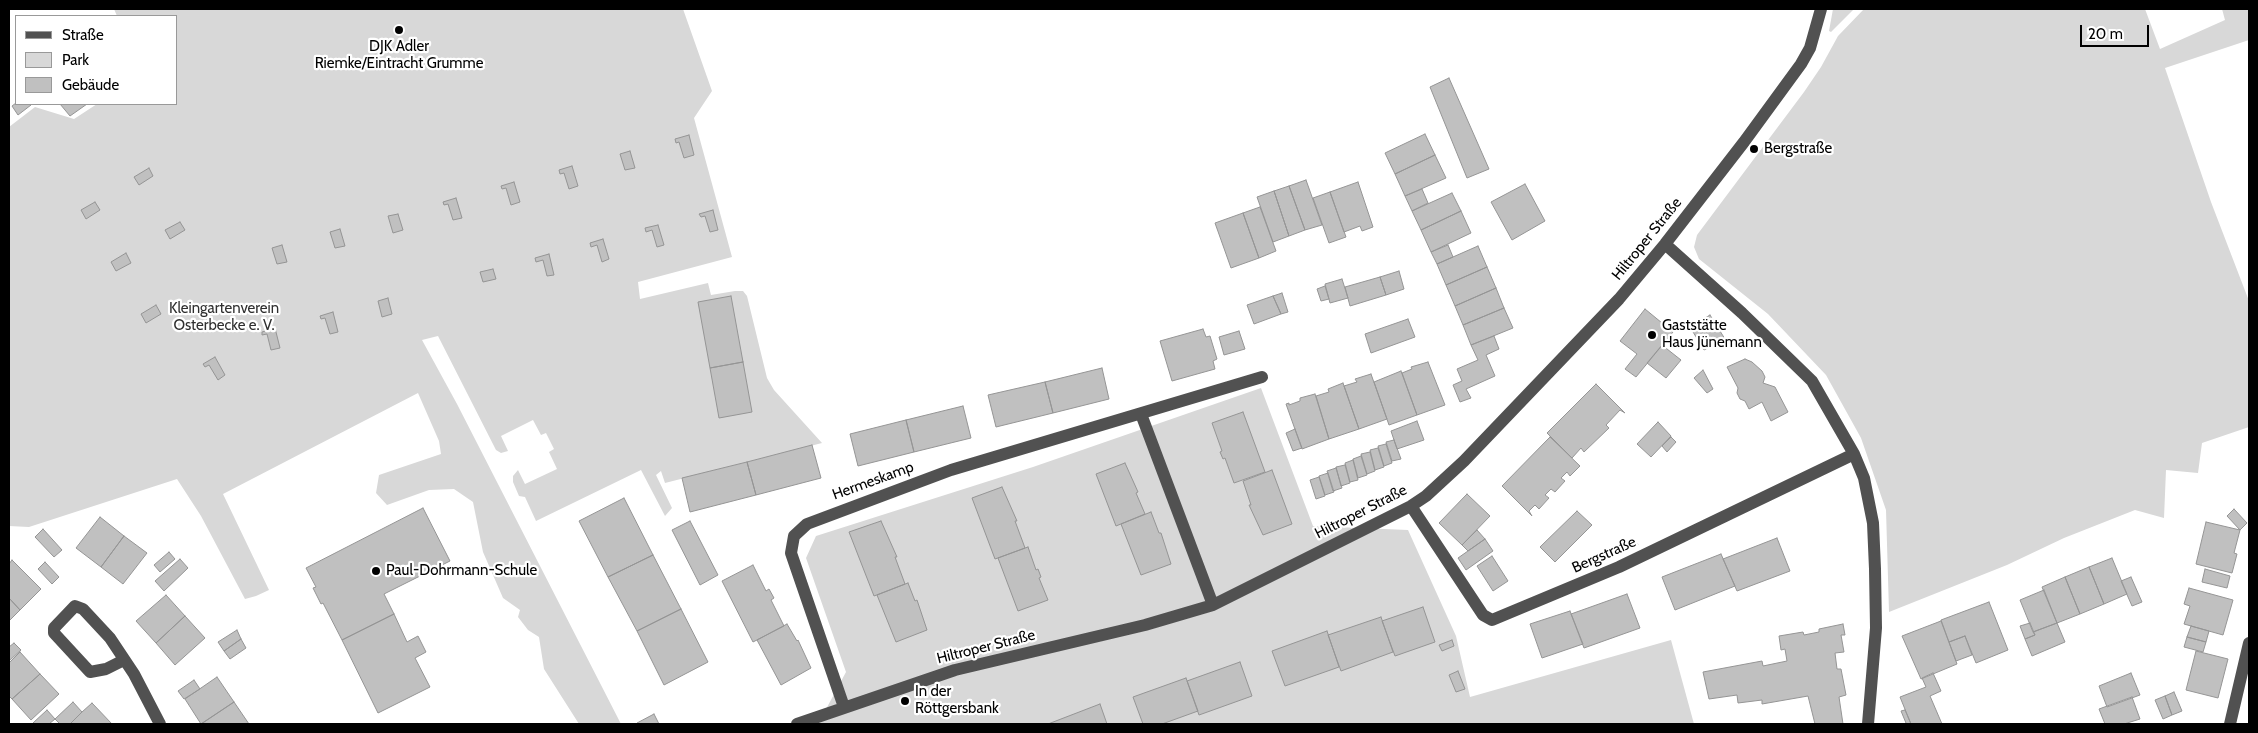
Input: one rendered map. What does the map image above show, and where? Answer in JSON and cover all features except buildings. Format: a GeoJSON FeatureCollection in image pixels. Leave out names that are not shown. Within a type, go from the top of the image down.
{"type":"FeatureCollection","features":[{"type":"Feature","properties":{"kind":"street","name":"Hiltroper Straße"},"geometry":{"type":"LineString","coordinates":[[797,724],[955,670],[1145,625],[1213,605],[1411,506],[1426,496],[1464,461],[1619,300],[1665,244],[1744,142],[1801,64],[1810,48],[1820,9]]}},
{"type":"Feature","properties":{"kind":"street"},"geometry":{"type":"LineString","coordinates":[[1665,244],[1742,313],[1812,381],[1854,454],[1864,478],[1873,523],[1876,569],[1876,628],[1868,724]]}},
{"type":"Feature","properties":{"kind":"street","name":"Hermeskamp"},"geometry":{"type":"LineString","coordinates":[[844,707],[791,553],[794,536],[807,524],[951,470],[1262,377]]}},
{"type":"Feature","properties":{"kind":"street"},"geometry":{"type":"LineString","coordinates":[[1141,414],[1213,605]]}},
{"type":"Feature","properties":{"kind":"street","name":"Bergstraße"},"geometry":{"type":"LineString","coordinates":[[1411,506],[1483,615],[1492,620],[1619,567],[1854,454]]}},
{"type":"Feature","properties":{"kind":"street"},"geometry":{"type":"LineString","coordinates":[[124,660],[106,669],[90,672],[54,633],[54,628],[75,606],[83,609],[110,638],[134,674],[160,724]]}},
{"type":"Feature","properties":{"kind":"street"},"geometry":{"type":"LineString","coordinates":[[2230,724],[2249,643]]}},
{"type":"Feature","properties":{"kind":"green space","name":"Kleingartenverein Osterbecke e. V."},"geometry":{"type":"Polygon","coordinates":[[[114,9],[683,9],[712,91],[694,118],[732,257],[638,282],[640,299],[708,283],[711,295],[743,291],[747,296],[767,378],[774,390],[822,443],[665,483],[661,471],[656,475],[672,508],[665,516],[641,470],[536,521],[525,497],[519,496],[513,482],[513,476],[518,470],[525,484],[557,469],[549,452],[554,449],[546,433],[541,435],[533,420],[501,436],[508,451],[501,453],[496,450],[438,336],[422,340],[457,404],[621,724],[579,724],[544,669],[539,637],[528,630],[518,617],[520,610],[503,598],[483,552],[473,502],[454,489],[429,490],[387,505],[376,493],[379,475],[441,454],[439,441],[418,393],[223,494],[269,590],[256,596],[245,599],[201,516],[177,479],[29,527],[9,526],[9,127],[35,107],[74,119],[95,105],[178,105],[178,15],[117,15],[114,9]]]}},
{"type":"Feature","properties":{"kind":"green space"},"geometry":{"type":"Polygon","coordinates":[[[1833,9],[1854,9],[1831,32],[1829,31],[1833,9]]]}},
{"type":"Feature","properties":{"kind":"green space"},"geometry":{"type":"Polygon","coordinates":[[[1864,9],[2145,9],[2160,49],[2225,20],[2222,9],[2249,9],[2249,40],[2165,68],[2211,202],[2249,301],[2249,427],[2202,443],[2198,473],[2166,470],[2164,518],[2135,510],[2064,538],[2007,565],[1889,612],[1886,510],[1861,438],[1826,375],[1768,314],[1699,259],[1694,247],[1697,235],[1804,92],[1821,67],[1838,36],[1864,9]]]}},
{"type":"Feature","properties":{"kind":"green space"},"geometry":{"type":"Polygon","coordinates":[[[1261,388],[1313,526],[1408,530],[1456,636],[1470,697],[1671,640],[1694,724],[818,724],[846,672],[806,558],[816,536],[1033,467],[1261,388]]]}},
{"type":"Feature","properties":{"kind":"place","name":"DJK Adler Riemke/Eintracht Grumme"},"geometry":{"type":"Point","coordinates":[399,30]}},
{"type":"Feature","properties":{"kind":"place","name":"Bergstraße"},"geometry":{"type":"Point","coordinates":[1754,149]}},
{"type":"Feature","properties":{"kind":"place","name":"Gaststätte Haus Jünemann"},"geometry":{"type":"Point","coordinates":[1652,335]}},
{"type":"Feature","properties":{"kind":"place","name":"Paul-Dohrmann-Schule"},"geometry":{"type":"Point","coordinates":[376,571]}},
{"type":"Feature","properties":{"kind":"place","name":"In der Röttgersbank"},"geometry":{"type":"Point","coordinates":[905,701]}}]}
